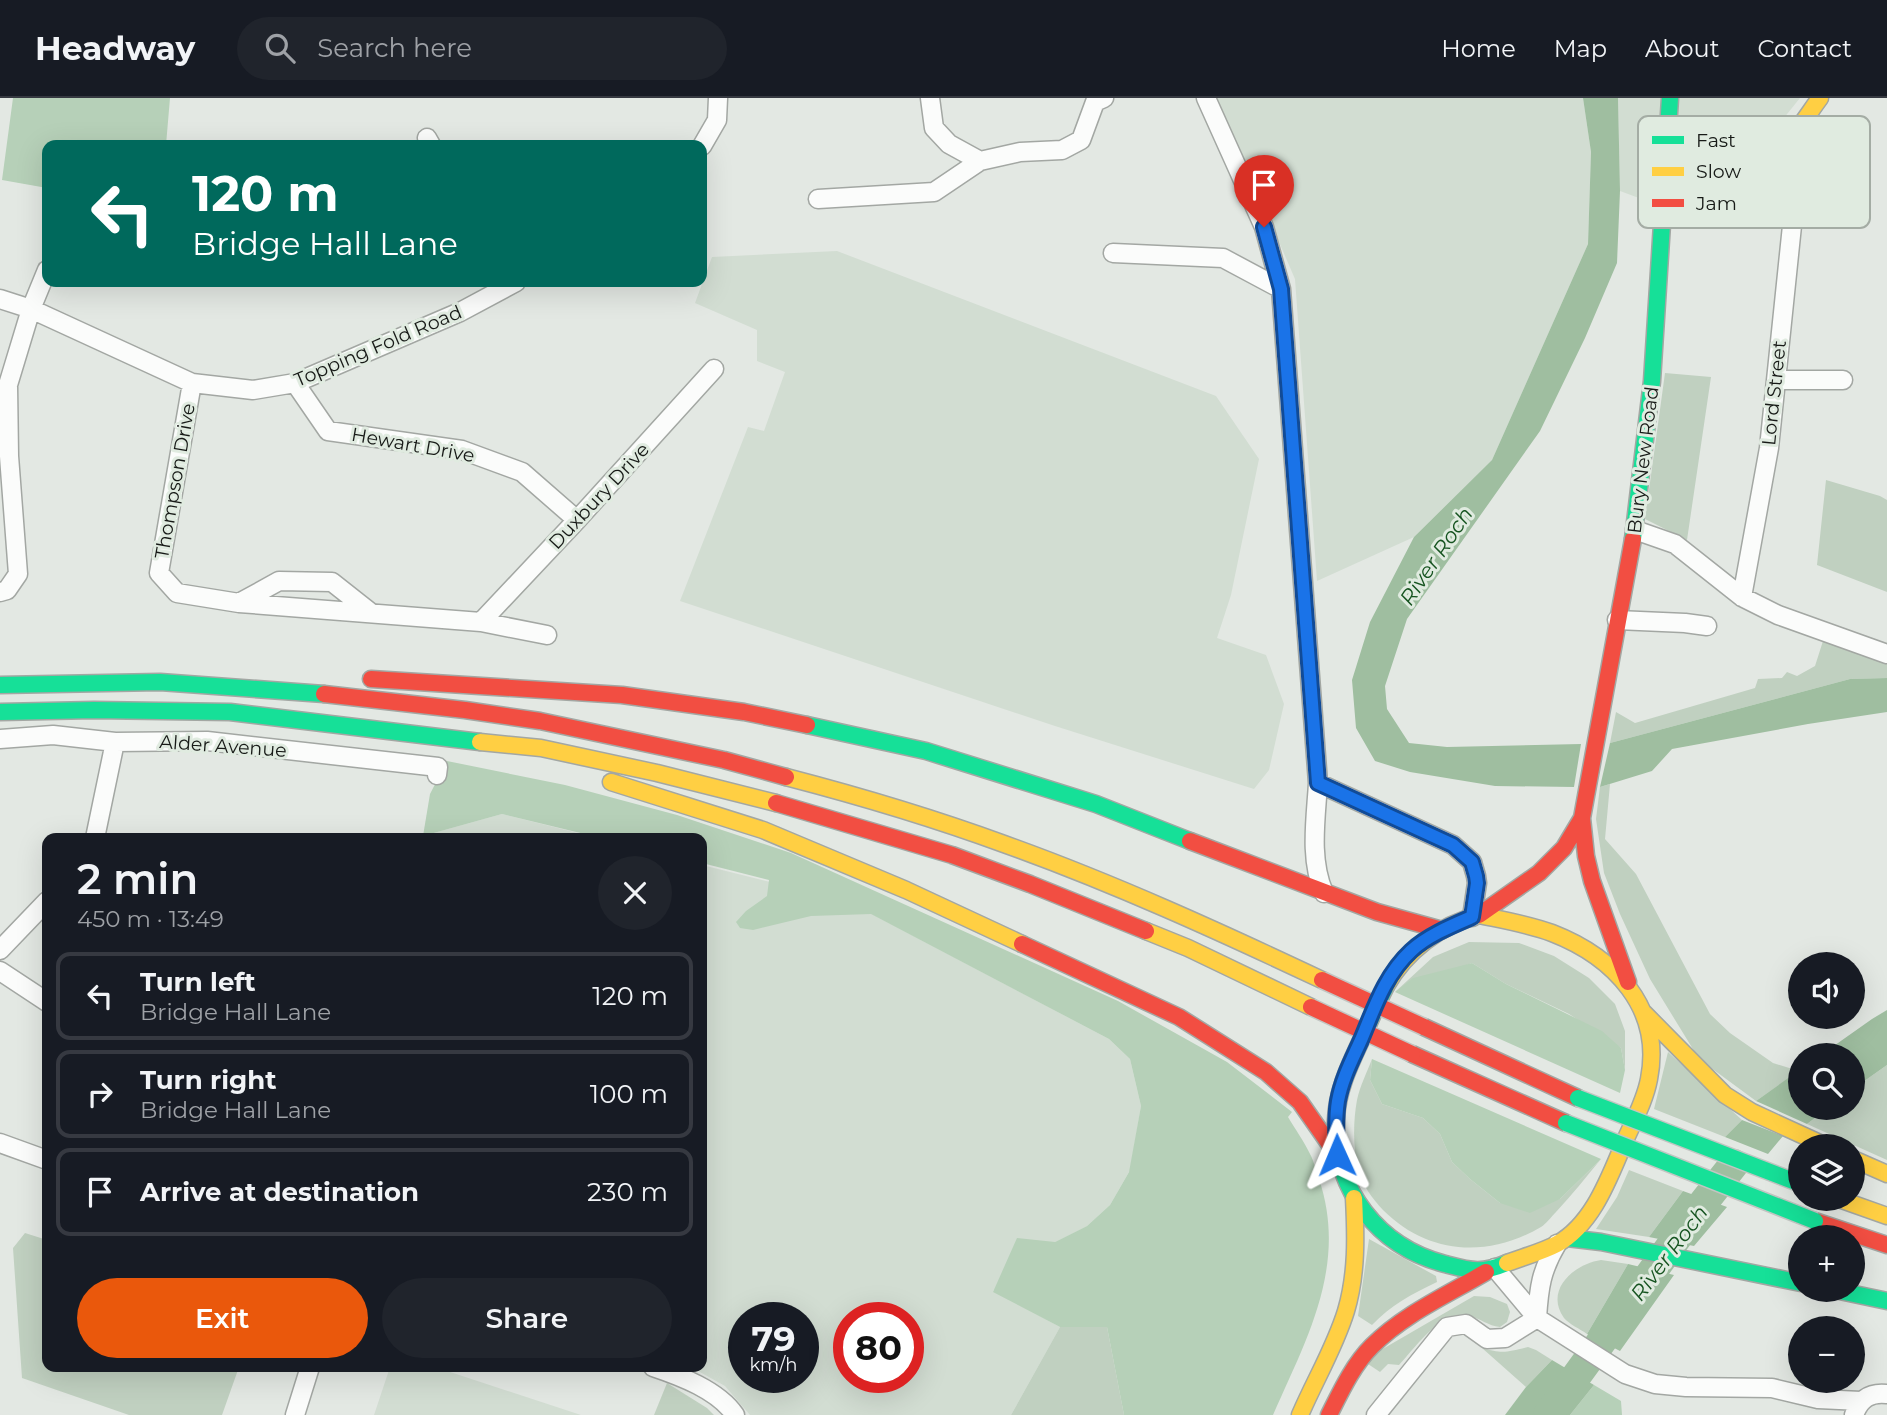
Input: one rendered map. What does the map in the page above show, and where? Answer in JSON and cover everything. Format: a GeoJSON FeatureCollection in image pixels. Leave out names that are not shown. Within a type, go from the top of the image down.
{"type":"FeatureCollection","features":[{"type":"Feature","properties":{"kind":"main road","name":"Bury New Road"},"geometry":{"type":"LineString","coordinates":[[1669,116],[1670,98]]}},
{"type":"Feature","properties":{"kind":"main road"},"geometry":{"type":"LineString","coordinates":[[1806,116],[1820,98]]}},
{"type":"Feature","properties":{"kind":"main road","name":"Bury New Road"},"geometry":{"type":"LineString","coordinates":[[1630,987],[1592,881],[1582,818],[1635,530],[1652,381],[1662,228]]}},
{"type":"Feature","properties":{"kind":"main road"},"geometry":{"type":"LineString","coordinates":[[0,685],[160,682],[252,675],[293,676]]}},
{"type":"Feature","properties":{"kind":"main road"},"geometry":{"type":"LineString","coordinates":[[362,678],[622,695],[744,712],[926,751],[1096,804],[1324,893],[1442,930]]}},
{"type":"Feature","properties":{"kind":"main road"},"geometry":{"type":"LineString","coordinates":[[160,682],[329,694],[540,721],[724,760],[873,800],[1005,844],[1192,919],[1578,1098],[1788,1179]]}},
{"type":"Feature","properties":{"kind":"main road"},"geometry":{"type":"LineString","coordinates":[[0,712],[230,712],[541,748],[657,773],[801,810],[951,855],[1030,884],[1188,948],[1566,1123],[1815,1221],[1887,1245]]}},
{"type":"Feature","properties":{"kind":"main road"},"geometry":{"type":"LineString","coordinates":[[416,735],[560,768]]}},
{"type":"Feature","properties":{"kind":"main road"},"geometry":{"type":"LineString","coordinates":[[599,778],[763,830],[906,890],[1179,1017],[1266,1072],[1300,1102],[1337,1155],[1354,1198],[1379,1230],[1414,1255],[1445,1265],[1490,1270]]}},
{"type":"Feature","properties":{"kind":"main road","name":"Bury New Road"},"geometry":{"type":"LineString","coordinates":[[1337,1155],[1338,1102],[1343,1080],[1385,985],[1398,965],[1412,950],[1442,930],[1475,916],[1539,873],[1564,848],[1582,818]]}},
{"type":"Feature","properties":{"kind":"main road"},"geometry":{"type":"LineString","coordinates":[[1329,1415],[1359,1363],[1387,1332],[1490,1270],[1562,1241],[1587,1216],[1605,1187],[1646,1091],[1651,1070],[1650,1030],[1630,987],[1587,951],[1552,933],[1517,923],[1475,916]]}},
{"type":"Feature","properties":{"kind":"main road"},"geometry":{"type":"LineString","coordinates":[[1644,1013],[1725,1095],[1752,1112],[1800,1134]]}},
{"type":"Feature","properties":{"kind":"main road"},"geometry":{"type":"LineString","coordinates":[[1865,1164],[1887,1174]]}},
{"type":"Feature","properties":{"kind":"main road"},"geometry":{"type":"LineString","coordinates":[[1300,1415],[1338,1331],[1350,1293],[1356,1244],[1354,1198]]}},
{"type":"Feature","properties":{"kind":"main road"},"geometry":{"type":"LineString","coordinates":[[1865,1208],[1887,1216]]}},
{"type":"Feature","properties":{"kind":"main road"},"geometry":{"type":"LineString","coordinates":[[1562,1241],[1601,1242],[1788,1280]]}},
{"type":"Feature","properties":{"kind":"main road"},"geometry":{"type":"LineString","coordinates":[[1865,1296],[1887,1301]]}},
{"type":"Feature","properties":{"kind":"street"},"geometry":{"type":"LineString","coordinates":[[705,140],[717,120],[718,98]]}},
{"type":"Feature","properties":{"kind":"street"},"geometry":{"type":"LineString","coordinates":[[930,98],[934,128],[949,144],[979,161]]}},
{"type":"Feature","properties":{"kind":"street"},"geometry":{"type":"LineString","coordinates":[[818,199],[934,192],[979,161],[1020,152],[1062,150],[1081,140],[1095,102],[1104,98]]}},
{"type":"Feature","properties":{"kind":"street"},"geometry":{"type":"LineString","coordinates":[[1206,98],[1264,227],[1281,289],[1318,783],[1315,861],[1318,881],[1324,893]]}},
{"type":"Feature","properties":{"kind":"street","name":"Lord Street"},"geometry":{"type":"LineString","coordinates":[[1742,597],[1769,447],[1792,228]]}},
{"type":"Feature","properties":{"kind":"street"},"geometry":{"type":"LineString","coordinates":[[1113,253],[1223,258],[1281,289]]}},
{"type":"Feature","properties":{"kind":"street"},"geometry":{"type":"LineString","coordinates":[[0,592],[7,590],[18,574],[5,457],[8,384],[42,282]]}},
{"type":"Feature","properties":{"kind":"street","name":"Topping Fold Road"},"geometry":{"type":"LineString","coordinates":[[0,299],[31,309],[192,383],[253,390],[295,383],[460,312],[507,287]]}},
{"type":"Feature","properties":{"kind":"street","name":"Duxbury Drive"},"geometry":{"type":"LineString","coordinates":[[481,622],[578,520],[714,369]]}},
{"type":"Feature","properties":{"kind":"street"},"geometry":{"type":"LineString","coordinates":[[1776,380],[1843,380]]}},
{"type":"Feature","properties":{"kind":"street","name":"Thompson Drive"},"geometry":{"type":"LineString","coordinates":[[192,383],[159,573],[177,593],[239,604],[481,622],[547,635]]}},
{"type":"Feature","properties":{"kind":"street","name":"Hewart Drive"},"geometry":{"type":"LineString","coordinates":[[295,383],[328,431],[462,450],[522,472],[578,520]]}},
{"type":"Feature","properties":{"kind":"street"},"geometry":{"type":"LineString","coordinates":[[1635,530],[1675,544],[1742,597],[1778,615],[1887,654]]}},
{"type":"Feature","properties":{"kind":"street"},"geometry":{"type":"LineString","coordinates":[[239,604],[279,582],[332,582],[370,612]]}},
{"type":"Feature","properties":{"kind":"street"},"geometry":{"type":"LineString","coordinates":[[1617,620],[1707,626]]}},
{"type":"Feature","properties":{"kind":"street","name":"Alder Avenue"},"geometry":{"type":"LineString","coordinates":[[0,739],[53,735],[115,742],[207,741],[438,767],[437,775]]}},
{"type":"Feature","properties":{"kind":"street"},"geometry":{"type":"LineString","coordinates":[[95,833],[115,742]]}},
{"type":"Feature","properties":{"kind":"street"},"geometry":{"type":"LineString","coordinates":[[1318,783],[1453,845],[1472,862],[1477,883],[1475,916]]}},
{"type":"Feature","properties":{"kind":"street"},"geometry":{"type":"LineString","coordinates":[[0,950],[42,906]]}},
{"type":"Feature","properties":{"kind":"street"},"geometry":{"type":"LineString","coordinates":[[0,971],[42,999]]}},
{"type":"Feature","properties":{"kind":"street"},"geometry":{"type":"LineString","coordinates":[[0,1143],[42,1158]]}},
{"type":"Feature","properties":{"kind":"street"},"geometry":{"type":"LineString","coordinates":[[1544,1323],[1541,1278],[1547,1261],[1562,1241]]}},
{"type":"Feature","properties":{"kind":"street"},"geometry":{"type":"LineString","coordinates":[[1490,1270],[1544,1323],[1625,1374],[1655,1384],[1772,1388],[1857,1408],[1868,1396],[1887,1394]]}},
{"type":"Feature","properties":{"kind":"street"},"geometry":{"type":"LineString","coordinates":[[1376,1415],[1447,1327],[1466,1324],[1488,1339],[1505,1339],[1544,1323]]}},
{"type":"Feature","properties":{"kind":"street"},"geometry":{"type":"LineString","coordinates":[[295,1415],[308,1372]]}},
{"type":"Feature","properties":{"kind":"street"},"geometry":{"type":"LineString","coordinates":[[668,1372],[683,1377],[727,1404],[735,1415]]}},
{"type":"Feature","properties":{"kind":"street"},"geometry":{"type":"LineString","coordinates":[[1818,1399],[1840,1415]]}},
{"type":"Feature","properties":{"kind":"shaded area"},"geometry":{"type":"Polygon","coordinates":[[[13,98],[170,98],[166,140],[42,140],[42,187],[2,180],[13,98]]]}},
{"type":"Feature","properties":{"kind":"shaded area"},"geometry":{"type":"Polygon","coordinates":[[[1217,98],[1583,98],[1591,152],[1588,244],[1492,460],[1414,537],[1317,581],[1295,279],[1217,98]]]}},
{"type":"Feature","properties":{"kind":"shaded area"},"geometry":{"type":"Polygon","coordinates":[[[1618,98],[1800,98],[1785,116],[1638,116],[1638,198],[1620,191],[1618,98]]]}},
{"type":"Feature","properties":{"kind":"shaded area"},"geometry":{"type":"Polygon","coordinates":[[[837,251],[1216,396],[1259,459],[1231,595],[1217,638],[1266,655],[1284,704],[1269,770],[1254,789],[680,601],[748,427],[764,431],[785,372],[757,361],[757,330],[695,303],[701,287],[707,287],[707,271],[712,257],[837,251]]]}},
{"type":"Feature","properties":{"kind":"shaded area"},"geometry":{"type":"Polygon","coordinates":[[[1665,373],[1711,377],[1687,540],[1645,519],[1665,373]]]}},
{"type":"Feature","properties":{"kind":"shaded area"},"geometry":{"type":"Polygon","coordinates":[[[1826,480],[1887,500],[1887,592],[1817,565],[1826,480]]]}},
{"type":"Feature","properties":{"kind":"shaded area"},"geometry":{"type":"Polygon","coordinates":[[[1823,641],[1887,662],[1887,678],[1850,679],[1610,743],[1616,712],[1635,723],[1755,688],[1758,679],[1782,678],[1787,672],[1797,676],[1815,666],[1823,641]]]}},
{"type":"Feature","properties":{"kind":"shaded area"},"geometry":{"type":"Polygon","coordinates":[[[447,761],[565,785],[677,815],[791,853],[1118,1001],[1227,1062],[1292,1112],[1288,1117],[1313,1160],[1327,1211],[1329,1241],[1320,1300],[1299,1358],[1273,1415],[1124,1415],[1107,1327],[1060,1327],[993,1292],[1017,1238],[1055,1242],[1087,1226],[1110,1205],[1129,1172],[1141,1106],[1130,1059],[1109,1039],[871,914],[811,916],[753,930],[740,928],[736,922],[767,896],[769,880],[707,864],[707,833],[580,833],[502,814],[434,833],[424,833],[430,794],[447,761]]]}},
{"type":"Feature","properties":{"kind":"shaded area"},"geometry":{"type":"Polygon","coordinates":[[[1610,784],[1605,839],[1636,874],[1710,1014],[1730,1033],[1773,1063],[1788,1068],[1788,1079],[1756,1101],[1699,1059],[1650,979],[1604,873],[1596,819],[1600,787],[1610,784]]]}},
{"type":"Feature","properties":{"kind":"shaded area"},"geometry":{"type":"Polygon","coordinates":[[[502,814],[578,833],[434,833],[502,814]]]}},
{"type":"Feature","properties":{"kind":"shaded area"},"geometry":{"type":"Polygon","coordinates":[[[707,866],[849,902],[1109,1039],[1130,1059],[1141,1106],[1130,1170],[1110,1205],[1087,1226],[1055,1242],[993,1291],[1060,1327],[1011,1415],[750,1415],[731,1393],[819,1393],[819,1302],[728,1302],[728,1389],[700,1372],[707,1372],[707,866]]]}},
{"type":"Feature","properties":{"kind":"shaded area"},"geometry":{"type":"Polygon","coordinates":[[[1469,942],[1519,943],[1554,956],[1589,978],[1615,1004],[1625,1031],[1625,1070],[1621,1048],[1569,1014],[1506,984],[1472,963],[1395,992],[1433,957],[1469,942]]]}},
{"type":"Feature","properties":{"kind":"shaded area"},"geometry":{"type":"Polygon","coordinates":[[[1472,963],[1506,984],[1602,1031],[1621,1048],[1625,1070],[1620,1093],[1395,992],[1413,978],[1472,963]]]}},
{"type":"Feature","properties":{"kind":"shaded area"},"geometry":{"type":"Polygon","coordinates":[[[1668,1052],[1742,1120],[1725,1137],[1654,1109],[1668,1052]]]}},
{"type":"Feature","properties":{"kind":"shaded area"},"geometry":{"type":"Polygon","coordinates":[[[1372,1059],[1370,1080],[1382,1104],[1423,1118],[1440,1134],[1452,1162],[1500,1203],[1560,1199],[1601,1159],[1545,1224],[1521,1237],[1500,1244],[1458,1247],[1419,1236],[1400,1225],[1383,1210],[1368,1191],[1358,1169],[1354,1143],[1356,1108],[1372,1059]]]}},
{"type":"Feature","properties":{"kind":"shaded area"},"geometry":{"type":"Polygon","coordinates":[[[1372,1059],[1601,1159],[1560,1199],[1530,1213],[1500,1203],[1452,1162],[1440,1134],[1423,1118],[1382,1104],[1370,1080],[1372,1059]]]}},
{"type":"Feature","properties":{"kind":"shaded area"},"geometry":{"type":"Polygon","coordinates":[[[1887,1065],[1887,1160],[1865,1150],[1865,1134],[1829,1134],[1807,1124],[1812,1120],[1865,1120],[1865,1081],[1887,1065]]]}},
{"type":"Feature","properties":{"kind":"shaded area"},"geometry":{"type":"Polygon","coordinates":[[[1629,1170],[1683,1191],[1649,1237],[1596,1229],[1617,1197],[1629,1170]]]}},
{"type":"Feature","properties":{"kind":"shaded area"},"geometry":{"type":"Polygon","coordinates":[[[25,1233],[42,1238],[42,1372],[237,1372],[222,1415],[129,1415],[22,1378],[13,1248],[25,1233]]]}},
{"type":"Feature","properties":{"kind":"shaded area"},"geometry":{"type":"Polygon","coordinates":[[[1369,1239],[1436,1276],[1437,1282],[1402,1300],[1372,1325],[1358,1316],[1369,1239]]]}},
{"type":"Feature","properties":{"kind":"shaded area"},"geometry":{"type":"Polygon","coordinates":[[[1601,1260],[1628,1264],[1587,1334],[1564,1318],[1558,1298],[1560,1288],[1572,1273],[1591,1262],[1601,1260]]]}},
{"type":"Feature","properties":{"kind":"shaded area"},"geometry":{"type":"Polygon","coordinates":[[[1474,1296],[1490,1297],[1507,1304],[1510,1312],[1507,1322],[1500,1327],[1469,1316],[1449,1318],[1430,1331],[1399,1365],[1388,1364],[1380,1372],[1368,1364],[1374,1354],[1474,1296]]]}},
{"type":"Feature","properties":{"kind":"shaded area"},"geometry":{"type":"Polygon","coordinates":[[[1060,1327],[1107,1327],[1124,1415],[1011,1415],[1060,1327]]]}},
{"type":"Feature","properties":{"kind":"shaded area"},"geometry":{"type":"Polygon","coordinates":[[[1528,1347],[1552,1360],[1526,1387],[1482,1348],[1505,1352],[1528,1347]]]}},
{"type":"Feature","properties":{"kind":"shaded area"},"geometry":{"type":"Polygon","coordinates":[[[388,1372],[450,1372],[581,1415],[374,1415],[388,1372]]]}},
{"type":"Feature","properties":{"kind":"shaded area"},"geometry":{"type":"Polygon","coordinates":[[[667,1383],[707,1408],[714,1415],[654,1415],[667,1383]]]}},
{"type":"Feature","properties":{"kind":"shaded area"},"geometry":{"type":"Polygon","coordinates":[[[1594,1385],[1621,1401],[1622,1415],[1570,1415],[1594,1385]]]}},
{"type":"Feature","properties":{"kind":"water"},"geometry":{"type":"Polygon","coordinates":[[[1583,98],[1618,98],[1620,191],[1617,263],[1585,338],[1540,431],[1407,619],[1385,686],[1387,709],[1409,743],[1447,747],[1581,744],[1574,787],[1495,786],[1410,772],[1375,761],[1356,728],[1352,680],[1370,622],[1414,537],[1492,460],[1588,244],[1591,152],[1583,98]]]}},
{"type":"Feature","properties":{"kind":"water"},"geometry":{"type":"Polygon","coordinates":[[[1887,678],[1887,712],[1672,749],[1652,771],[1600,787],[1610,743],[1850,679],[1887,678]]]}},
{"type":"Feature","properties":{"kind":"water"},"geometry":{"type":"Polygon","coordinates":[[[1887,1010],[1887,1065],[1865,1081],[1865,1043],[1838,1043],[1858,1029],[1865,1029],[1865,1024],[1887,1010]]]}},
{"type":"Feature","properties":{"kind":"water"},"geometry":{"type":"Polygon","coordinates":[[[1788,1078],[1788,1115],[1756,1101],[1788,1078]]]}},
{"type":"Feature","properties":{"kind":"water"},"geometry":{"type":"Polygon","coordinates":[[[1742,1120],[1783,1136],[1768,1154],[1725,1137],[1742,1120]]]}},
{"type":"Feature","properties":{"kind":"water"},"geometry":{"type":"Polygon","coordinates":[[[1683,1191],[1727,1207],[1694,1246],[1649,1237],[1683,1191]]]}},
{"type":"Feature","properties":{"kind":"water"},"geometry":{"type":"Polygon","coordinates":[[[1628,1264],[1674,1275],[1620,1351],[1587,1334],[1628,1264]]]}},
{"type":"Feature","properties":{"kind":"water"},"geometry":{"type":"Polygon","coordinates":[[[1552,1360],[1594,1385],[1570,1415],[1505,1415],[1526,1387],[1552,1360]]]}},
{"type":"Feature","properties":{"kind":"waterway","name":"River Roch"},"geometry":{"type":"LineString","coordinates":[[1548,1415],[1689,1221],[1734,1164]]}},
{"type":"Feature","properties":{"kind":"traffic: fast"},"geometry":{"type":"LineString","coordinates":[[1669,116],[1670,98]]}},
{"type":"Feature","properties":{"kind":"traffic: fast"},"geometry":{"type":"LineString","coordinates":[[1633,539],[1652,381],[1662,228]]}},
{"type":"Feature","properties":{"kind":"traffic: fast"},"geometry":{"type":"LineString","coordinates":[[0,685],[160,682],[324,694]]}},
{"type":"Feature","properties":{"kind":"traffic: fast"},"geometry":{"type":"LineString","coordinates":[[0,712],[230,712],[480,742]]}},
{"type":"Feature","properties":{"kind":"traffic: fast"},"geometry":{"type":"LineString","coordinates":[[807,725],[926,751],[1096,804],[1190,841]]}},
{"type":"Feature","properties":{"kind":"traffic: fast"},"geometry":{"type":"LineString","coordinates":[[1386,986],[1342,1087],[1336,1120],[1337,1146],[1342,1170],[1365,1212],[1400,1244],[1421,1256],[1476,1270],[1490,1269],[1507,1263]]}},
{"type":"Feature","properties":{"kind":"traffic: fast"},"geometry":{"type":"LineString","coordinates":[[1578,1098],[1788,1179]]}},
{"type":"Feature","properties":{"kind":"traffic: fast"},"geometry":{"type":"LineString","coordinates":[[1566,1123],[1815,1221]]}},
{"type":"Feature","properties":{"kind":"traffic: fast"},"geometry":{"type":"LineString","coordinates":[[1567,1238],[1601,1242],[1788,1280]]}},
{"type":"Feature","properties":{"kind":"traffic: fast"},"geometry":{"type":"LineString","coordinates":[[1865,1296],[1887,1301]]}},
{"type":"Feature","properties":{"kind":"traffic: slow"},"geometry":{"type":"LineString","coordinates":[[1807,116],[1820,98]]}},
{"type":"Feature","properties":{"kind":"traffic: slow"},"geometry":{"type":"LineString","coordinates":[[480,742],[541,748],[776,803]]}},
{"type":"Feature","properties":{"kind":"traffic: slow"},"geometry":{"type":"LineString","coordinates":[[786,777],[923,816],[1045,859],[1165,908],[1322,980]]}},
{"type":"Feature","properties":{"kind":"traffic: slow"},"geometry":{"type":"LineString","coordinates":[[611,782],[763,830],[906,890],[1022,944]]}},
{"type":"Feature","properties":{"kind":"traffic: slow"},"geometry":{"type":"LineString","coordinates":[[1479,915],[1552,933],[1575,943],[1614,971],[1641,1008],[1651,1053],[1649,1079],[1642,1103],[1606,1185],[1590,1212],[1581,1225],[1557,1244],[1507,1263]]}},
{"type":"Feature","properties":{"kind":"traffic: slow"},"geometry":{"type":"LineString","coordinates":[[1386,986],[1403,962],[1425,941],[1451,925],[1479,915]]}},
{"type":"Feature","properties":{"kind":"traffic: slow"},"geometry":{"type":"LineString","coordinates":[[1146,931],[1188,948],[1311,1007]]}},
{"type":"Feature","properties":{"kind":"traffic: slow"},"geometry":{"type":"LineString","coordinates":[[1644,1013],[1725,1095],[1752,1112],[1800,1134]]}},
{"type":"Feature","properties":{"kind":"traffic: slow"},"geometry":{"type":"LineString","coordinates":[[1865,1164],[1887,1174]]}},
{"type":"Feature","properties":{"kind":"traffic: slow"},"geometry":{"type":"LineString","coordinates":[[1300,1415],[1336,1338],[1350,1297],[1355,1255],[1354,1198]]}},
{"type":"Feature","properties":{"kind":"traffic: slow"},"geometry":{"type":"LineString","coordinates":[[1865,1208],[1887,1216]]}},
{"type":"Feature","properties":{"kind":"traffic: jam"},"geometry":{"type":"LineString","coordinates":[[1628,982],[1592,881],[1582,818],[1633,539]]}},
{"type":"Feature","properties":{"kind":"traffic: jam"},"geometry":{"type":"LineString","coordinates":[[371,679],[622,695],[744,712],[807,725]]}},
{"type":"Feature","properties":{"kind":"traffic: jam"},"geometry":{"type":"LineString","coordinates":[[324,694],[540,721],[724,760],[786,777]]}},
{"type":"Feature","properties":{"kind":"traffic: jam"},"geometry":{"type":"LineString","coordinates":[[776,803],[952,855],[1146,931]]}},
{"type":"Feature","properties":{"kind":"traffic: jam"},"geometry":{"type":"LineString","coordinates":[[1479,915],[1539,873],[1564,848],[1582,818]]}},
{"type":"Feature","properties":{"kind":"traffic: jam"},"geometry":{"type":"LineString","coordinates":[[1190,841],[1377,912],[1442,930]]}},
{"type":"Feature","properties":{"kind":"traffic: jam"},"geometry":{"type":"LineString","coordinates":[[1022,944],[1179,1017],[1266,1072],[1300,1102],[1337,1155]]}},
{"type":"Feature","properties":{"kind":"traffic: jam"},"geometry":{"type":"LineString","coordinates":[[1322,980],[1424,1027]]}},
{"type":"Feature","properties":{"kind":"traffic: jam"},"geometry":{"type":"LineString","coordinates":[[1311,1007],[1412,1054]]}},
{"type":"Feature","properties":{"kind":"traffic: jam"},"geometry":{"type":"LineString","coordinates":[[1424,1027],[1578,1098]]}},
{"type":"Feature","properties":{"kind":"traffic: jam"},"geometry":{"type":"LineString","coordinates":[[1412,1054],[1566,1123]]}},
{"type":"Feature","properties":{"kind":"traffic: jam"},"geometry":{"type":"LineString","coordinates":[[1815,1221],[1887,1245]]}},
{"type":"Feature","properties":{"kind":"traffic: jam"},"geometry":{"type":"LineString","coordinates":[[1329,1415],[1359,1361],[1384,1335],[1426,1306],[1486,1272]]}},
{"type":"Feature","properties":{"kind":"route"},"geometry":{"type":"LineString","coordinates":[[1264,227],[1281,289],[1318,783],[1453,845],[1472,862],[1477,883],[1472,917],[1442,930],[1412,950],[1385,985],[1343,1080],[1336,1127],[1337,1155]]}}]}
